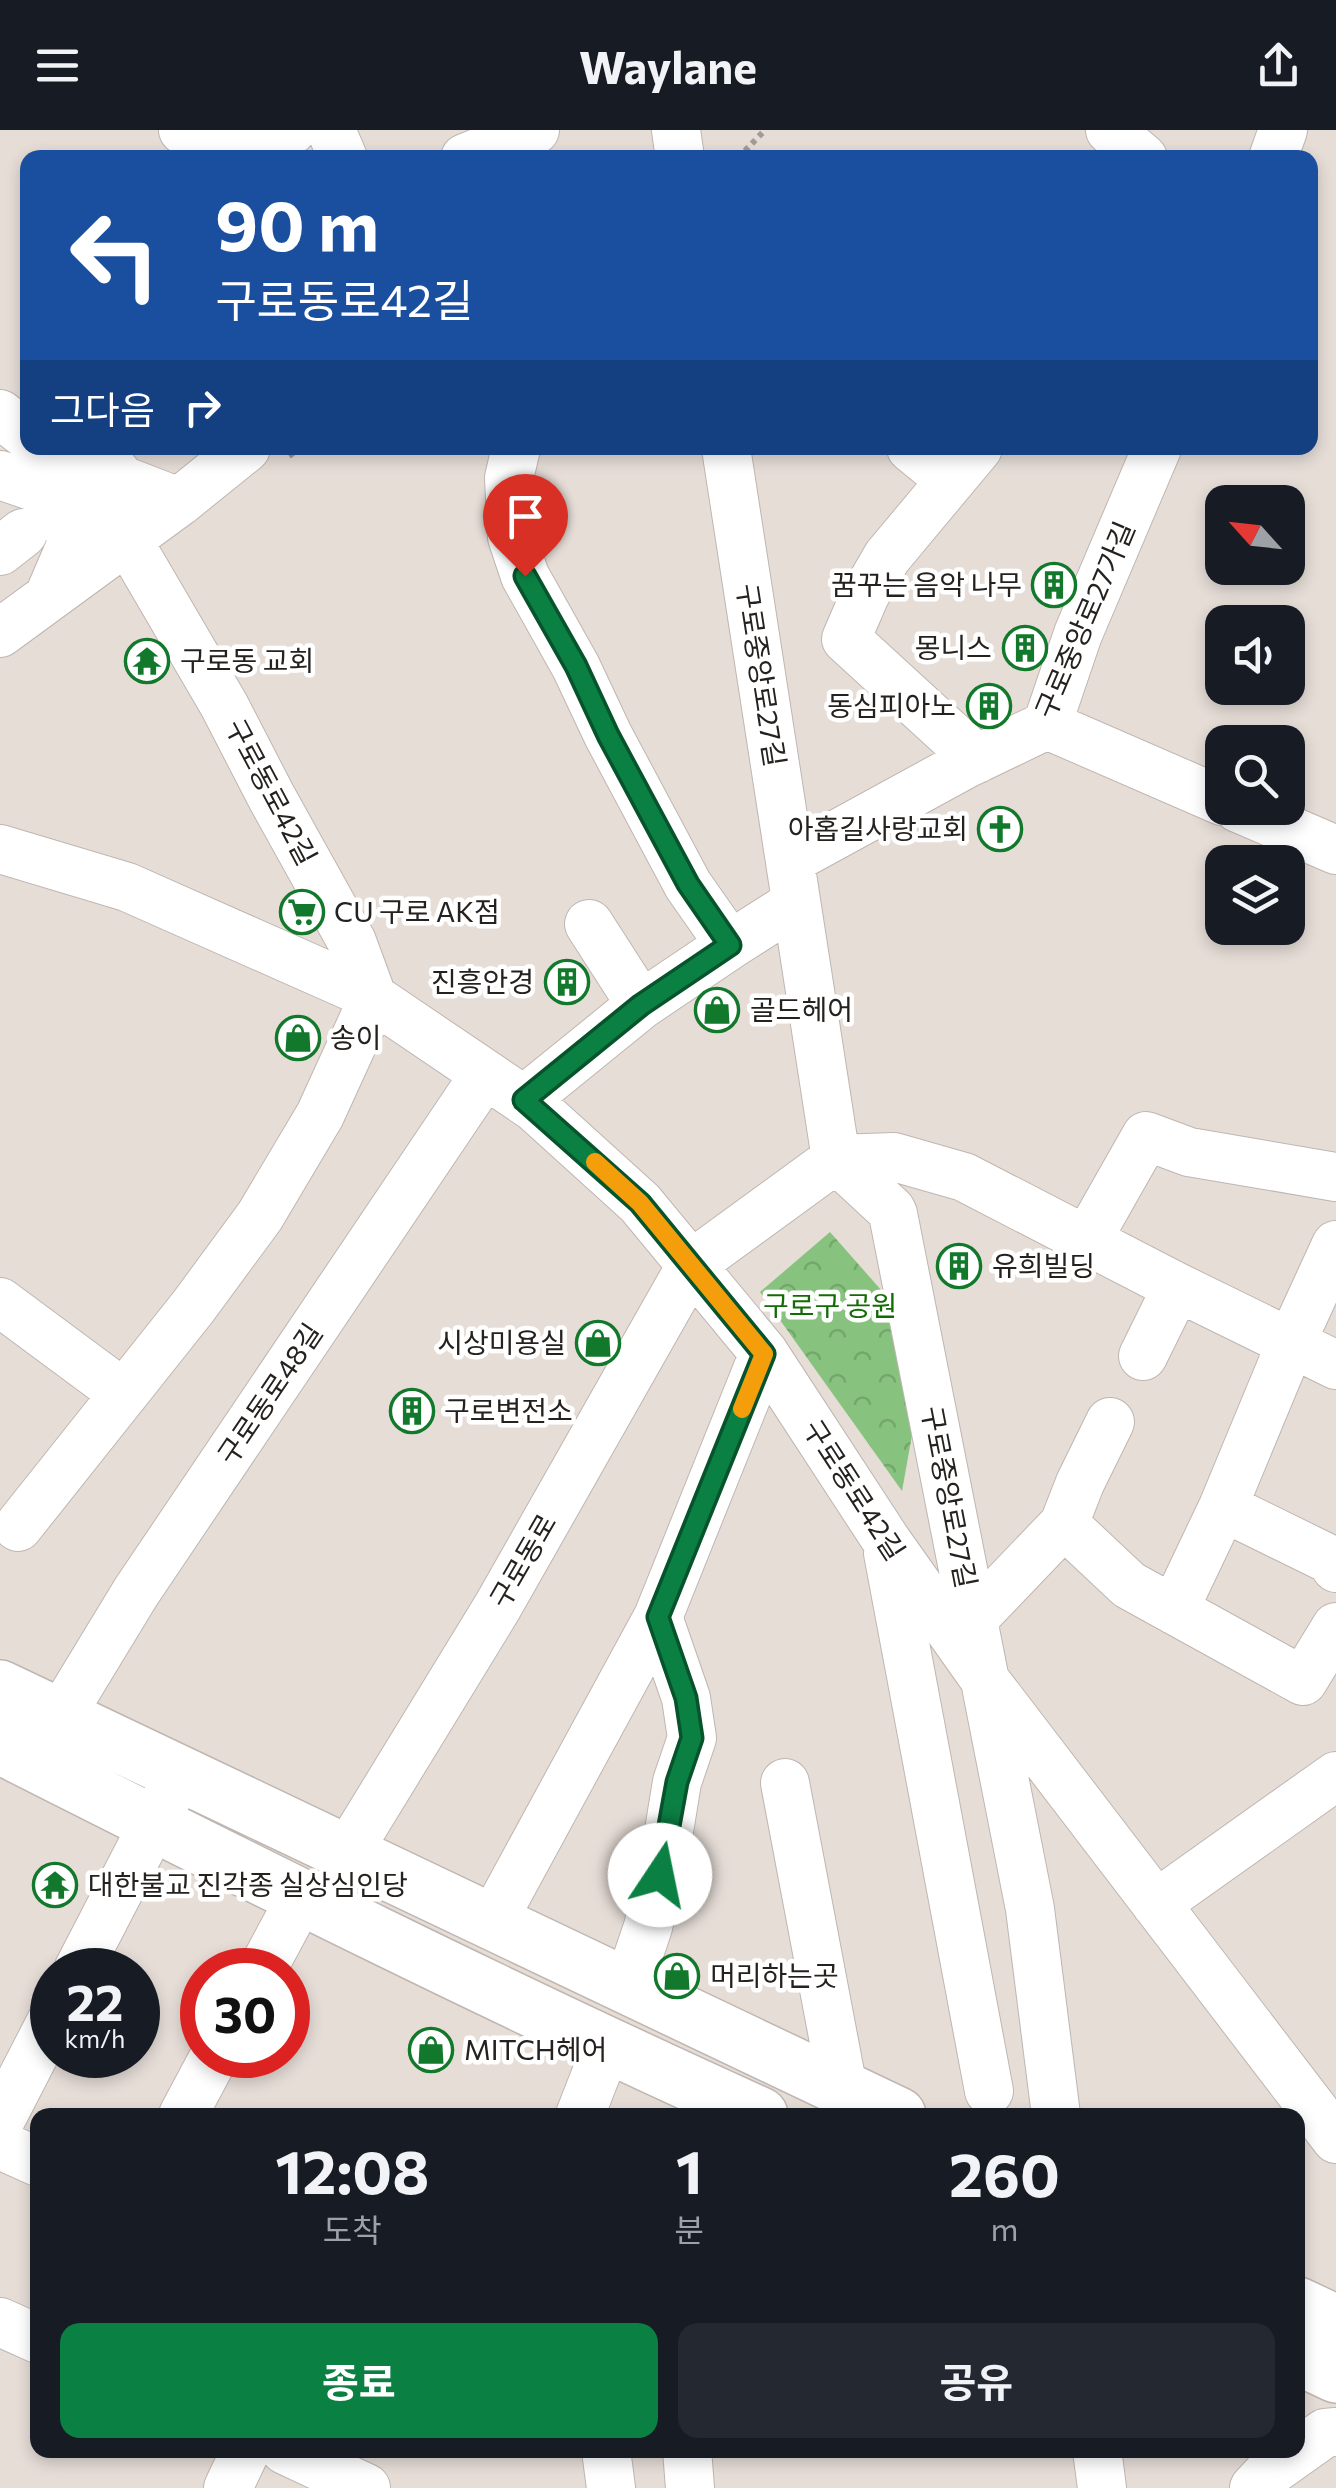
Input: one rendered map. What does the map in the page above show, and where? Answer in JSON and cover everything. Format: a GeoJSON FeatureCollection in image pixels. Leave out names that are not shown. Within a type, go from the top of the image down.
{"type":"FeatureCollection","features":[{"type":"Feature","properties":{"kind":"main road"},"geometry":{"type":"LineString","coordinates":[[0,1688],[883,2108]]}},
{"type":"Feature","properties":{"kind":"main road"},"geometry":{"type":"LineString","coordinates":[[0,1746],[607,2046],[744,2108]]}},
{"type":"Feature","properties":{"kind":"main road"},"geometry":{"type":"LineString","coordinates":[[1305,2308],[1336,2323]]}},
{"type":"Feature","properties":{"kind":"main road"},"geometry":{"type":"LineString","coordinates":[[1305,2360],[1336,2375]]}},
{"type":"Feature","properties":{"kind":"street"},"geometry":{"type":"LineString","coordinates":[[183,130],[217,150]]}},
{"type":"Feature","properties":{"kind":"street"},"geometry":{"type":"LineString","coordinates":[[227,150],[292,130]]}},
{"type":"Feature","properties":{"kind":"street"},"geometry":{"type":"LineString","coordinates":[[483,150],[535,130]]}},
{"type":"Feature","properties":{"kind":"street"},"geometry":{"type":"LineString","coordinates":[[483,150],[550,130]]}},
{"type":"Feature","properties":{"kind":"street"},"geometry":{"type":"LineString","coordinates":[[1110,130],[1134,150]]}},
{"type":"Feature","properties":{"kind":"street"},"geometry":{"type":"LineString","coordinates":[[0,414],[20,430]]}},
{"type":"Feature","properties":{"kind":"street","name":"구로동로42길"},"geometry":{"type":"LineString","coordinates":[[46,455],[127,539],[224,706],[352,942],[373,999]]}},
{"type":"Feature","properties":{"kind":"street"},"geometry":{"type":"LineString","coordinates":[[102,455],[122,480],[179,502]]}},
{"type":"Feature","properties":{"kind":"street"},"geometry":{"type":"LineString","coordinates":[[0,633],[237,455]]}},
{"type":"Feature","properties":{"kind":"street"},"geometry":{"type":"LineString","coordinates":[[514,455],[509,478],[512,537],[525,576],[688,884],[730,945]]}},
{"type":"Feature","properties":{"kind":"street","name":"구로중앙로27길"},"geometry":{"type":"LineString","coordinates":[[727,455],[836,1159],[892,1210],[1030,1909],[1055,2108]]}},
{"type":"Feature","properties":{"kind":"street"},"geometry":{"type":"LineString","coordinates":[[934,455],[964,464],[886,557],[846,639],[977,758]]}},
{"type":"Feature","properties":{"kind":"street","name":"구로중앙로27가길"},"geometry":{"type":"LineString","coordinates":[[793,881],[977,758],[1048,725],[1078,634],[1154,455]]}},
{"type":"Feature","properties":{"kind":"street"},"geometry":{"type":"LineString","coordinates":[[0,475],[40,488],[74,538],[49,596]]}},
{"type":"Feature","properties":{"kind":"street"},"geometry":{"type":"LineString","coordinates":[[1048,725],[1205,794]]}},
{"type":"Feature","properties":{"kind":"street"},"geometry":{"type":"LineString","coordinates":[[1278,825],[1336,850]]}},
{"type":"Feature","properties":{"kind":"street","name":"구로동로42길"},"geometry":{"type":"LineString","coordinates":[[0,849],[127,887],[364,992],[524,1100],[640,1203],[764,1354],[886,1540],[985,1680],[1336,2139]]}},
{"type":"Feature","properties":{"kind":"street"},"geometry":{"type":"LineString","coordinates":[[524,1100],[641,1005],[730,945],[793,881]]}},
{"type":"Feature","properties":{"kind":"street"},"geometry":{"type":"LineString","coordinates":[[589,924],[641,1005]]}},
{"type":"Feature","properties":{"kind":"street"},"geometry":{"type":"LineString","coordinates":[[18,1526],[193,1307],[260,1216],[320,1116],[373,999]]}},
{"type":"Feature","properties":{"kind":"street","name":"구로동로48길"},"geometry":{"type":"LineString","coordinates":[[60,1717],[136,1592],[485,1074]]}},
{"type":"Feature","properties":{"kind":"street"},"geometry":{"type":"LineString","coordinates":[[1087,1240],[1146,1136],[1189,1152],[1336,1177]]}},
{"type":"Feature","properties":{"kind":"street"},"geometry":{"type":"LineString","coordinates":[[692,1264],[836,1159],[894,1157],[964,1177],[1336,1365]]}},
{"type":"Feature","properties":{"kind":"street"},"geometry":{"type":"LineString","coordinates":[[1174,1610],[1336,1246]]}},
{"type":"Feature","properties":{"kind":"street","name":"구로동로"},"geometry":{"type":"LineString","coordinates":[[347,1853],[498,1606],[692,1264]]}},
{"type":"Feature","properties":{"kind":"street"},"geometry":{"type":"LineString","coordinates":[[1142,1356],[1177,1287]]}},
{"type":"Feature","properties":{"kind":"street"},"geometry":{"type":"LineString","coordinates":[[0,1302],[124,1394]]}},
{"type":"Feature","properties":{"kind":"street"},"geometry":{"type":"LineString","coordinates":[[492,1922],[658,1617],[764,1354]]}},
{"type":"Feature","properties":{"kind":"street"},"geometry":{"type":"LineString","coordinates":[[973,1619],[1064,1524],[1110,1422]]}},
{"type":"Feature","properties":{"kind":"street"},"geometry":{"type":"LineString","coordinates":[[1223,1507],[1331,1560],[1336,1568]]}},
{"type":"Feature","properties":{"kind":"street"},"geometry":{"type":"LineString","coordinates":[[1064,1524],[1129,1584],[1303,1681],[1336,1627]]}},
{"type":"Feature","properties":{"kind":"street"},"geometry":{"type":"LineString","coordinates":[[886,1540],[989,2092]]}},
{"type":"Feature","properties":{"kind":"street"},"geometry":{"type":"LineString","coordinates":[[628,1986],[648,1927],[677,1782],[692,1738],[686,1698],[658,1617]]}},
{"type":"Feature","properties":{"kind":"street"},"geometry":{"type":"LineString","coordinates":[[89,1948],[180,1774]]}},
{"type":"Feature","properties":{"kind":"street"},"geometry":{"type":"LineString","coordinates":[[1156,1904],[1336,1776]]}},
{"type":"Feature","properties":{"kind":"street"},"geometry":{"type":"LineString","coordinates":[[785,1783],[843,2089]]}},
{"type":"Feature","properties":{"kind":"street"},"geometry":{"type":"LineString","coordinates":[[274,1948],[301,1897]]}},
{"type":"Feature","properties":{"kind":"street"},"geometry":{"type":"LineString","coordinates":[[583,2108],[607,2046]]}},
{"type":"Feature","properties":{"kind":"street"},"geometry":{"type":"LineString","coordinates":[[0,2121],[30,2063]]}},
{"type":"Feature","properties":{"kind":"street"},"geometry":{"type":"LineString","coordinates":[[187,2108],[203,2078]]}},
{"type":"Feature","properties":{"kind":"street"},"geometry":{"type":"LineString","coordinates":[[0,2145],[30,2158]]}},
{"type":"Feature","properties":{"kind":"street"},"geometry":{"type":"LineString","coordinates":[[0,2322],[30,2335]]}},
{"type":"Feature","properties":{"kind":"street"},"geometry":{"type":"LineString","coordinates":[[1305,2447],[1325,2433],[1336,2432]]}},
{"type":"Feature","properties":{"kind":"street"},"geometry":{"type":"LineString","coordinates":[[228,2488],[242,2458]]}},
{"type":"Feature","properties":{"kind":"street"},"geometry":{"type":"LineString","coordinates":[[302,2458],[366,2488]]}},
{"type":"Feature","properties":{"kind":"street"},"geometry":{"type":"LineString","coordinates":[[607,2458],[611,2488]]}},
{"type":"Feature","properties":{"kind":"street"},"geometry":{"type":"LineString","coordinates":[[688,2458],[690,2488]]}},
{"type":"Feature","properties":{"kind":"street"},"geometry":{"type":"LineString","coordinates":[[1098,2458],[1102,2488]]}},
{"type":"Feature","properties":{"kind":"street"},"geometry":{"type":"LineString","coordinates":[[1254,2488],[1290,2458]]}},
{"type":"Feature","properties":{"kind":"path"},"geometry":{"type":"LineString","coordinates":[[746,150],[765,130]]}},
{"type":"Feature","properties":{"kind":"green space","name":"구로구 공원"},"geometry":{"type":"Polygon","coordinates":[[[830,1232],[882,1291],[914,1424],[902,1491],[760,1292],[830,1232]]]}},
{"type":"Feature","properties":{"kind":"slow traffic"},"geometry":{"type":"LineString","coordinates":[[595,1162],[640,1203],[764,1354],[742,1409]]}},
{"type":"Feature","properties":{"kind":"place","name":"꿈꾸는 음악 나무"},"geometry":{"type":"Point","coordinates":[1054,585]}},
{"type":"Feature","properties":{"kind":"place","name":"몽니스"},"geometry":{"type":"Point","coordinates":[1025,648]}},
{"type":"Feature","properties":{"kind":"place","name":"구로동 교회"},"geometry":{"type":"Point","coordinates":[147,661]}},
{"type":"Feature","properties":{"kind":"place","name":"동심피아노"},"geometry":{"type":"Point","coordinates":[989,706]}},
{"type":"Feature","properties":{"kind":"place","name":"아홉길사랑교회"},"geometry":{"type":"Point","coordinates":[1000,829]}},
{"type":"Feature","properties":{"kind":"place","name":"CU 구로 AK점"},"geometry":{"type":"Point","coordinates":[302,912]}},
{"type":"Feature","properties":{"kind":"place","name":"진흥안경"},"geometry":{"type":"Point","coordinates":[567,982]}},
{"type":"Feature","properties":{"kind":"place","name":"골드헤어"},"geometry":{"type":"Point","coordinates":[717,1010]}},
{"type":"Feature","properties":{"kind":"place","name":"송이"},"geometry":{"type":"Point","coordinates":[298,1038]}},
{"type":"Feature","properties":{"kind":"place","name":"유희빌딩"},"geometry":{"type":"Point","coordinates":[959,1266]}},
{"type":"Feature","properties":{"kind":"place","name":"시상미용실"},"geometry":{"type":"Point","coordinates":[598,1343]}},
{"type":"Feature","properties":{"kind":"place","name":"구로변전소"},"geometry":{"type":"Point","coordinates":[412,1411]}},
{"type":"Feature","properties":{"kind":"place","name":"대한불교 진각종 실상심인당"},"geometry":{"type":"Point","coordinates":[55,1885]}},
{"type":"Feature","properties":{"kind":"place","name":"머리하는곳"},"geometry":{"type":"Point","coordinates":[677,1976]}},
{"type":"Feature","properties":{"kind":"place","name":"MITCH헤어"},"geometry":{"type":"Point","coordinates":[431,2050]}},
{"type":"Feature","properties":{"kind":"route"},"geometry":{"type":"LineString","coordinates":[[525,576],[688,884],[730,945],[641,1005],[524,1100],[640,1203],[764,1354],[658,1617],[686,1698],[692,1738],[677,1782],[660,1875]]}}]}
